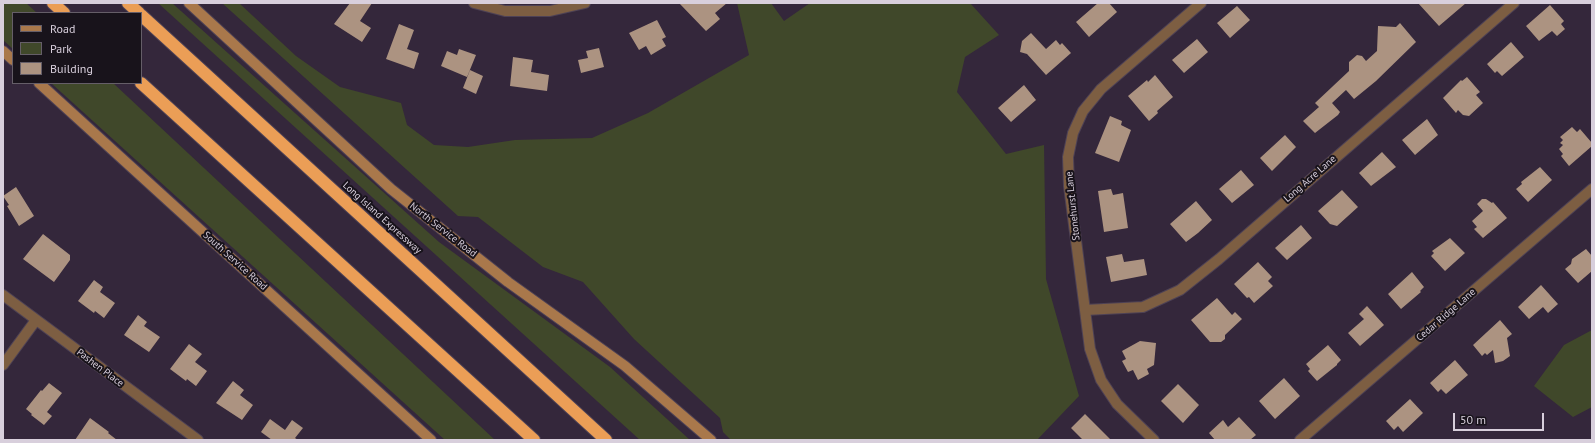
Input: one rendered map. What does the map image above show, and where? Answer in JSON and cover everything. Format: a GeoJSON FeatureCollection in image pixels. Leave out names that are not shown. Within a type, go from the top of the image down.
{"type":"FeatureCollection","features":[{"type":"Feature","properties":{"kind":"highway"},"geometry":{"type":"LineString","coordinates":[[53,3],[63,12]]}},
{"type":"Feature","properties":{"kind":"highway","name":"Long Island Expressway"},"geometry":{"type":"LineString","coordinates":[[128,3],[138,12]]}},
{"type":"Feature","properties":{"kind":"highway","name":"Long Island Expressway"},"geometry":{"type":"LineString","coordinates":[[142,16],[606,440]]}},
{"type":"Feature","properties":{"kind":"highway"},"geometry":{"type":"LineString","coordinates":[[142,84],[534,440]]}},
{"type":"Feature","properties":{"kind":"main road","name":"North Service Road"},"geometry":{"type":"LineString","coordinates":[[189,3],[391,189],[508,282],[624,366],[711,440]]}},
{"type":"Feature","properties":{"kind":"main road"},"geometry":{"type":"LineString","coordinates":[[3,50],[12,59]]}},
{"type":"Feature","properties":{"kind":"main road","name":"South Service Road"},"geometry":{"type":"LineString","coordinates":[[40,84],[431,440]]}},
{"type":"Feature","properties":{"kind":"street"},"geometry":{"type":"LineString","coordinates":[[474,3],[504,11],[550,11],[585,3]]}},
{"type":"Feature","properties":{"kind":"street","name":"Stonehurst Lane"},"geometry":{"type":"LineString","coordinates":[[1154,440],[1117,404],[1101,380],[1090,349],[1069,186],[1068,157],[1073,133],[1083,111],[1101,89],[1200,3]]}},
{"type":"Feature","properties":{"kind":"street","name":"Long Acre Lane"},"geometry":{"type":"LineString","coordinates":[[1085,310],[1143,306],[1180,290],[1219,259],[1514,3]]}},
{"type":"Feature","properties":{"kind":"street","name":"Cedar Ridge Lane"},"geometry":{"type":"LineString","coordinates":[[1300,440],[1592,189]]}},
{"type":"Feature","properties":{"kind":"street","name":"Pashen Place"},"geometry":{"type":"LineString","coordinates":[[3,294],[198,440]]}},
{"type":"Feature","properties":{"kind":"street"},"geometry":{"type":"LineString","coordinates":[[3,365],[36,320]]}},
{"type":"Feature","properties":{"kind":"green space"},"geometry":{"type":"Polygon","coordinates":[[[3,3],[26,3],[36,12],[12,12],[12,48],[3,40],[3,3]]]}},
{"type":"Feature","properties":{"kind":"green space"},"geometry":{"type":"Polygon","coordinates":[[[158,3],[172,3],[439,242],[610,367],[690,440],[640,440],[158,3]]]}},
{"type":"Feature","properties":{"kind":"green space"},"geometry":{"type":"Polygon","coordinates":[[[222,3],[239,3],[296,56],[340,87],[401,103],[407,125],[434,145],[468,147],[515,140],[592,138],[648,113],[749,55],[737,3],[771,3],[784,21],[810,3],[970,3],[999,35],[965,57],[957,92],[1006,154],[1044,145],[1046,279],[1079,396],[1037,440],[731,440],[723,432],[720,418],[634,339],[583,282],[543,267],[478,217],[458,216],[222,3]]]}},
{"type":"Feature","properties":{"kind":"green space"},"geometry":{"type":"Polygon","coordinates":[[[52,84],[114,84],[495,440],[445,440],[52,84]]]}},
{"type":"Feature","properties":{"kind":"green space"},"geometry":{"type":"Polygon","coordinates":[[[1592,330],[1592,407],[1573,417],[1534,386],[1564,345],[1592,330]]]}},
{"type":"Feature","properties":{"kind":"building"},"geometry":{"type":"Polygon","coordinates":[[[350,3],[372,3],[360,21],[371,28],[362,42],[334,24],[350,3]]]}},
{"type":"Feature","properties":{"kind":"building"},"geometry":{"type":"Polygon","coordinates":[[[679,3],[727,3],[715,13],[720,19],[706,31],[679,3]]]}},
{"type":"Feature","properties":{"kind":"building"},"geometry":{"type":"Polygon","coordinates":[[[1098,3],[1109,3],[1117,12],[1089,37],[1076,22],[1098,3]]]}},
{"type":"Feature","properties":{"kind":"building"},"geometry":{"type":"Polygon","coordinates":[[[1418,3],[1466,3],[1439,26],[1418,3]]]}},
{"type":"Feature","properties":{"kind":"building"},"geometry":{"type":"Polygon","coordinates":[[[1550,5],[1564,21],[1561,24],[1565,29],[1557,36],[1552,31],[1539,41],[1526,26],[1550,5]]]}},
{"type":"Feature","properties":{"kind":"building"},"geometry":{"type":"Polygon","coordinates":[[[1237,6],[1250,20],[1230,38],[1217,23],[1237,6]]]}},
{"type":"Feature","properties":{"kind":"building"},"geometry":{"type":"Polygon","coordinates":[[[657,20],[666,37],[662,39],[666,46],[651,55],[646,46],[639,50],[629,33],[657,20]]]}},
{"type":"Feature","properties":{"kind":"building"},"geometry":{"type":"Polygon","coordinates":[[[1400,23],[1416,42],[1376,81],[1354,99],[1346,90],[1332,103],[1340,112],[1338,115],[1315,133],[1303,121],[1319,107],[1315,103],[1349,71],[1349,62],[1357,55],[1362,56],[1366,61],[1377,51],[1378,26],[1396,27],[1400,23]]]}},
{"type":"Feature","properties":{"kind":"building"},"geometry":{"type":"Polygon","coordinates":[[[399,24],[414,30],[407,49],[419,53],[414,69],[386,59],[399,24]]]}},
{"type":"Feature","properties":{"kind":"building"},"geometry":{"type":"Polygon","coordinates":[[[1031,33],[1046,49],[1056,40],[1060,45],[1062,43],[1071,53],[1046,75],[1027,54],[1020,52],[1022,41],[1031,33]]]}},
{"type":"Feature","properties":{"kind":"building"},"geometry":{"type":"Polygon","coordinates":[[[1197,39],[1208,52],[1184,73],[1172,60],[1197,39]]]}},
{"type":"Feature","properties":{"kind":"building"},"geometry":{"type":"Polygon","coordinates":[[[1511,42],[1524,57],[1502,76],[1497,71],[1495,73],[1487,64],[1511,42]]]}},
{"type":"Feature","properties":{"kind":"building"},"geometry":{"type":"Polygon","coordinates":[[[599,48],[604,67],[581,73],[578,60],[588,58],[586,51],[599,48]]]}},
{"type":"Feature","properties":{"kind":"building"},"geometry":{"type":"Polygon","coordinates":[[[459,49],[476,55],[467,77],[441,66],[447,51],[457,55],[459,49]]]}},
{"type":"Feature","properties":{"kind":"building"},"geometry":{"type":"Polygon","coordinates":[[[513,57],[533,60],[531,72],[549,75],[547,91],[510,86],[513,57]]]}},
{"type":"Feature","properties":{"kind":"building"},"geometry":{"type":"Polygon","coordinates":[[[470,70],[483,76],[476,94],[463,88],[470,70]]]}},
{"type":"Feature","properties":{"kind":"building"},"geometry":{"type":"Polygon","coordinates":[[[1155,75],[1173,97],[1157,111],[1158,113],[1149,121],[1128,96],[1147,80],[1148,82],[1155,75]]]}},
{"type":"Feature","properties":{"kind":"building"},"geometry":{"type":"Polygon","coordinates":[[[1467,77],[1480,92],[1476,95],[1483,103],[1469,116],[1463,115],[1458,110],[1456,113],[1443,98],[1461,80],[1462,81],[1467,77]]]}},
{"type":"Feature","properties":{"kind":"building"},"geometry":{"type":"Polygon","coordinates":[[[1024,85],[1036,100],[1011,122],[998,108],[1024,85]]]}},
{"type":"Feature","properties":{"kind":"building"},"geometry":{"type":"Polygon","coordinates":[[[1110,116],[1122,121],[1121,125],[1131,130],[1119,162],[1095,153],[1110,116]]]}},
{"type":"Feature","properties":{"kind":"building"},"geometry":{"type":"Polygon","coordinates":[[[1427,119],[1438,135],[1415,155],[1402,140],[1427,119]]]}},
{"type":"Feature","properties":{"kind":"building"},"geometry":{"type":"Polygon","coordinates":[[[1572,127],[1577,132],[1580,129],[1592,143],[1592,146],[1569,166],[1561,156],[1563,154],[1559,149],[1563,145],[1560,143],[1563,140],[1560,137],[1572,127]]]}},
{"type":"Feature","properties":{"kind":"building"},"geometry":{"type":"Polygon","coordinates":[[[1285,135],[1296,147],[1272,171],[1260,158],[1285,135]]]}},
{"type":"Feature","properties":{"kind":"building"},"geometry":{"type":"Polygon","coordinates":[[[1382,152],[1396,167],[1371,186],[1359,173],[1382,152]]]}},
{"type":"Feature","properties":{"kind":"building"},"geometry":{"type":"Polygon","coordinates":[[[1540,167],[1552,180],[1528,202],[1516,189],[1522,184],[1521,182],[1540,167]]]}},
{"type":"Feature","properties":{"kind":"building"},"geometry":{"type":"Polygon","coordinates":[[[1241,170],[1254,185],[1232,203],[1219,189],[1241,170]]]}},
{"type":"Feature","properties":{"kind":"building"},"geometry":{"type":"Polygon","coordinates":[[[16,187],[34,216],[19,226],[3,196],[16,187]]]}},
{"type":"Feature","properties":{"kind":"building"},"geometry":{"type":"Polygon","coordinates":[[[1111,189],[1113,195],[1123,193],[1128,228],[1104,232],[1098,191],[1111,189]]]}},
{"type":"Feature","properties":{"kind":"building"},"geometry":{"type":"Polygon","coordinates":[[[1342,190],[1358,207],[1337,226],[1330,224],[1318,211],[1342,190]]]}},
{"type":"Feature","properties":{"kind":"building"},"geometry":{"type":"Polygon","coordinates":[[[1482,199],[1486,199],[1492,203],[1493,202],[1507,218],[1483,238],[1474,229],[1477,227],[1472,221],[1483,211],[1477,204],[1482,199]]]}},
{"type":"Feature","properties":{"kind":"building"},"geometry":{"type":"Polygon","coordinates":[[[1196,201],[1212,220],[1186,242],[1170,224],[1196,201]]]}},
{"type":"Feature","properties":{"kind":"building"},"geometry":{"type":"Polygon","coordinates":[[[1301,225],[1312,238],[1287,260],[1275,248],[1301,225]]]}},
{"type":"Feature","properties":{"kind":"building"},"geometry":{"type":"Polygon","coordinates":[[[43,234],[70,255],[70,260],[54,282],[23,259],[43,234]]]}},
{"type":"Feature","properties":{"kind":"building"},"geometry":{"type":"Polygon","coordinates":[[[1450,238],[1465,253],[1445,271],[1431,256],[1434,253],[1432,251],[1450,238]]]}},
{"type":"Feature","properties":{"kind":"building"},"geometry":{"type":"Polygon","coordinates":[[[1586,249],[1592,256],[1592,271],[1578,283],[1565,269],[1571,264],[1572,259],[1586,249]]]}},
{"type":"Feature","properties":{"kind":"building"},"geometry":{"type":"Polygon","coordinates":[[[1122,254],[1124,262],[1144,259],[1147,275],[1111,282],[1106,257],[1122,254]]]}},
{"type":"Feature","properties":{"kind":"building"},"geometry":{"type":"Polygon","coordinates":[[[1258,262],[1272,277],[1268,281],[1273,286],[1254,303],[1234,284],[1258,262]]]}},
{"type":"Feature","properties":{"kind":"building"},"geometry":{"type":"Polygon","coordinates":[[[1412,272],[1424,287],[1420,291],[1421,292],[1401,309],[1388,294],[1412,272]]]}},
{"type":"Feature","properties":{"kind":"building"},"geometry":{"type":"Polygon","coordinates":[[[94,280],[103,287],[100,292],[115,303],[104,318],[95,311],[94,313],[78,301],[94,280]]]}},
{"type":"Feature","properties":{"kind":"building"},"geometry":{"type":"Polygon","coordinates":[[[1541,285],[1558,304],[1548,313],[1543,307],[1529,319],[1518,307],[1541,285]]]}},
{"type":"Feature","properties":{"kind":"building"},"geometry":{"type":"Polygon","coordinates":[[[1217,298],[1232,315],[1235,312],[1242,319],[1225,335],[1225,339],[1221,342],[1210,342],[1191,320],[1217,298]]]}},
{"type":"Feature","properties":{"kind":"building"},"geometry":{"type":"Polygon","coordinates":[[[1367,306],[1384,325],[1360,346],[1348,333],[1364,319],[1359,314],[1367,306]]]}},
{"type":"Feature","properties":{"kind":"building"},"geometry":{"type":"Polygon","coordinates":[[[138,315],[147,322],[144,326],[160,337],[149,352],[124,335],[138,315]]]}},
{"type":"Feature","properties":{"kind":"building"},"geometry":{"type":"Polygon","coordinates":[[[1500,320],[1512,334],[1507,338],[1510,356],[1503,361],[1495,363],[1493,350],[1487,355],[1485,353],[1482,356],[1473,345],[1500,320]]]}},
{"type":"Feature","properties":{"kind":"building"},"geometry":{"type":"Polygon","coordinates":[[[1140,341],[1156,343],[1154,365],[1147,369],[1149,374],[1138,380],[1133,370],[1128,372],[1122,361],[1126,359],[1122,351],[1140,341]]]}},
{"type":"Feature","properties":{"kind":"building"},"geometry":{"type":"Polygon","coordinates":[[[189,344],[202,354],[195,362],[207,371],[196,386],[187,379],[186,381],[170,369],[189,344]]]}},
{"type":"Feature","properties":{"kind":"building"},"geometry":{"type":"Polygon","coordinates":[[[1328,345],[1341,360],[1317,381],[1308,371],[1310,369],[1306,364],[1328,345]]]}},
{"type":"Feature","properties":{"kind":"building"},"geometry":{"type":"Polygon","coordinates":[[[1455,360],[1468,375],[1446,394],[1441,389],[1438,392],[1430,383],[1455,360]]]}},
{"type":"Feature","properties":{"kind":"building"},"geometry":{"type":"Polygon","coordinates":[[[1284,378],[1300,396],[1275,419],[1259,401],[1284,378]]]}},
{"type":"Feature","properties":{"kind":"building"},"geometry":{"type":"Polygon","coordinates":[[[233,381],[244,390],[240,395],[253,405],[242,420],[216,403],[233,381]]]}},
{"type":"Feature","properties":{"kind":"building"},"geometry":{"type":"Polygon","coordinates":[[[49,383],[62,393],[47,412],[52,416],[44,425],[26,409],[41,390],[42,391],[49,383]]]}},
{"type":"Feature","properties":{"kind":"building"},"geometry":{"type":"Polygon","coordinates":[[[1178,384],[1199,405],[1183,423],[1161,401],[1178,384]]]}},
{"type":"Feature","properties":{"kind":"building"},"geometry":{"type":"Polygon","coordinates":[[[1410,399],[1423,413],[1403,432],[1398,426],[1394,430],[1386,421],[1410,399]]]}},
{"type":"Feature","properties":{"kind":"building"},"geometry":{"type":"Polygon","coordinates":[[[1085,414],[1111,440],[1083,440],[1071,428],[1085,414]]]}},
{"type":"Feature","properties":{"kind":"building"},"geometry":{"type":"Polygon","coordinates":[[[1239,417],[1256,435],[1250,440],[1215,440],[1209,433],[1223,420],[1228,427],[1239,417]]]}},
{"type":"Feature","properties":{"kind":"building"},"geometry":{"type":"Polygon","coordinates":[[[90,418],[109,432],[108,433],[117,440],[75,440],[90,418]]]}},
{"type":"Feature","properties":{"kind":"building"},"geometry":{"type":"Polygon","coordinates":[[[270,419],[285,430],[292,420],[303,428],[295,438],[298,440],[272,440],[261,432],[270,419]]]}}]}
